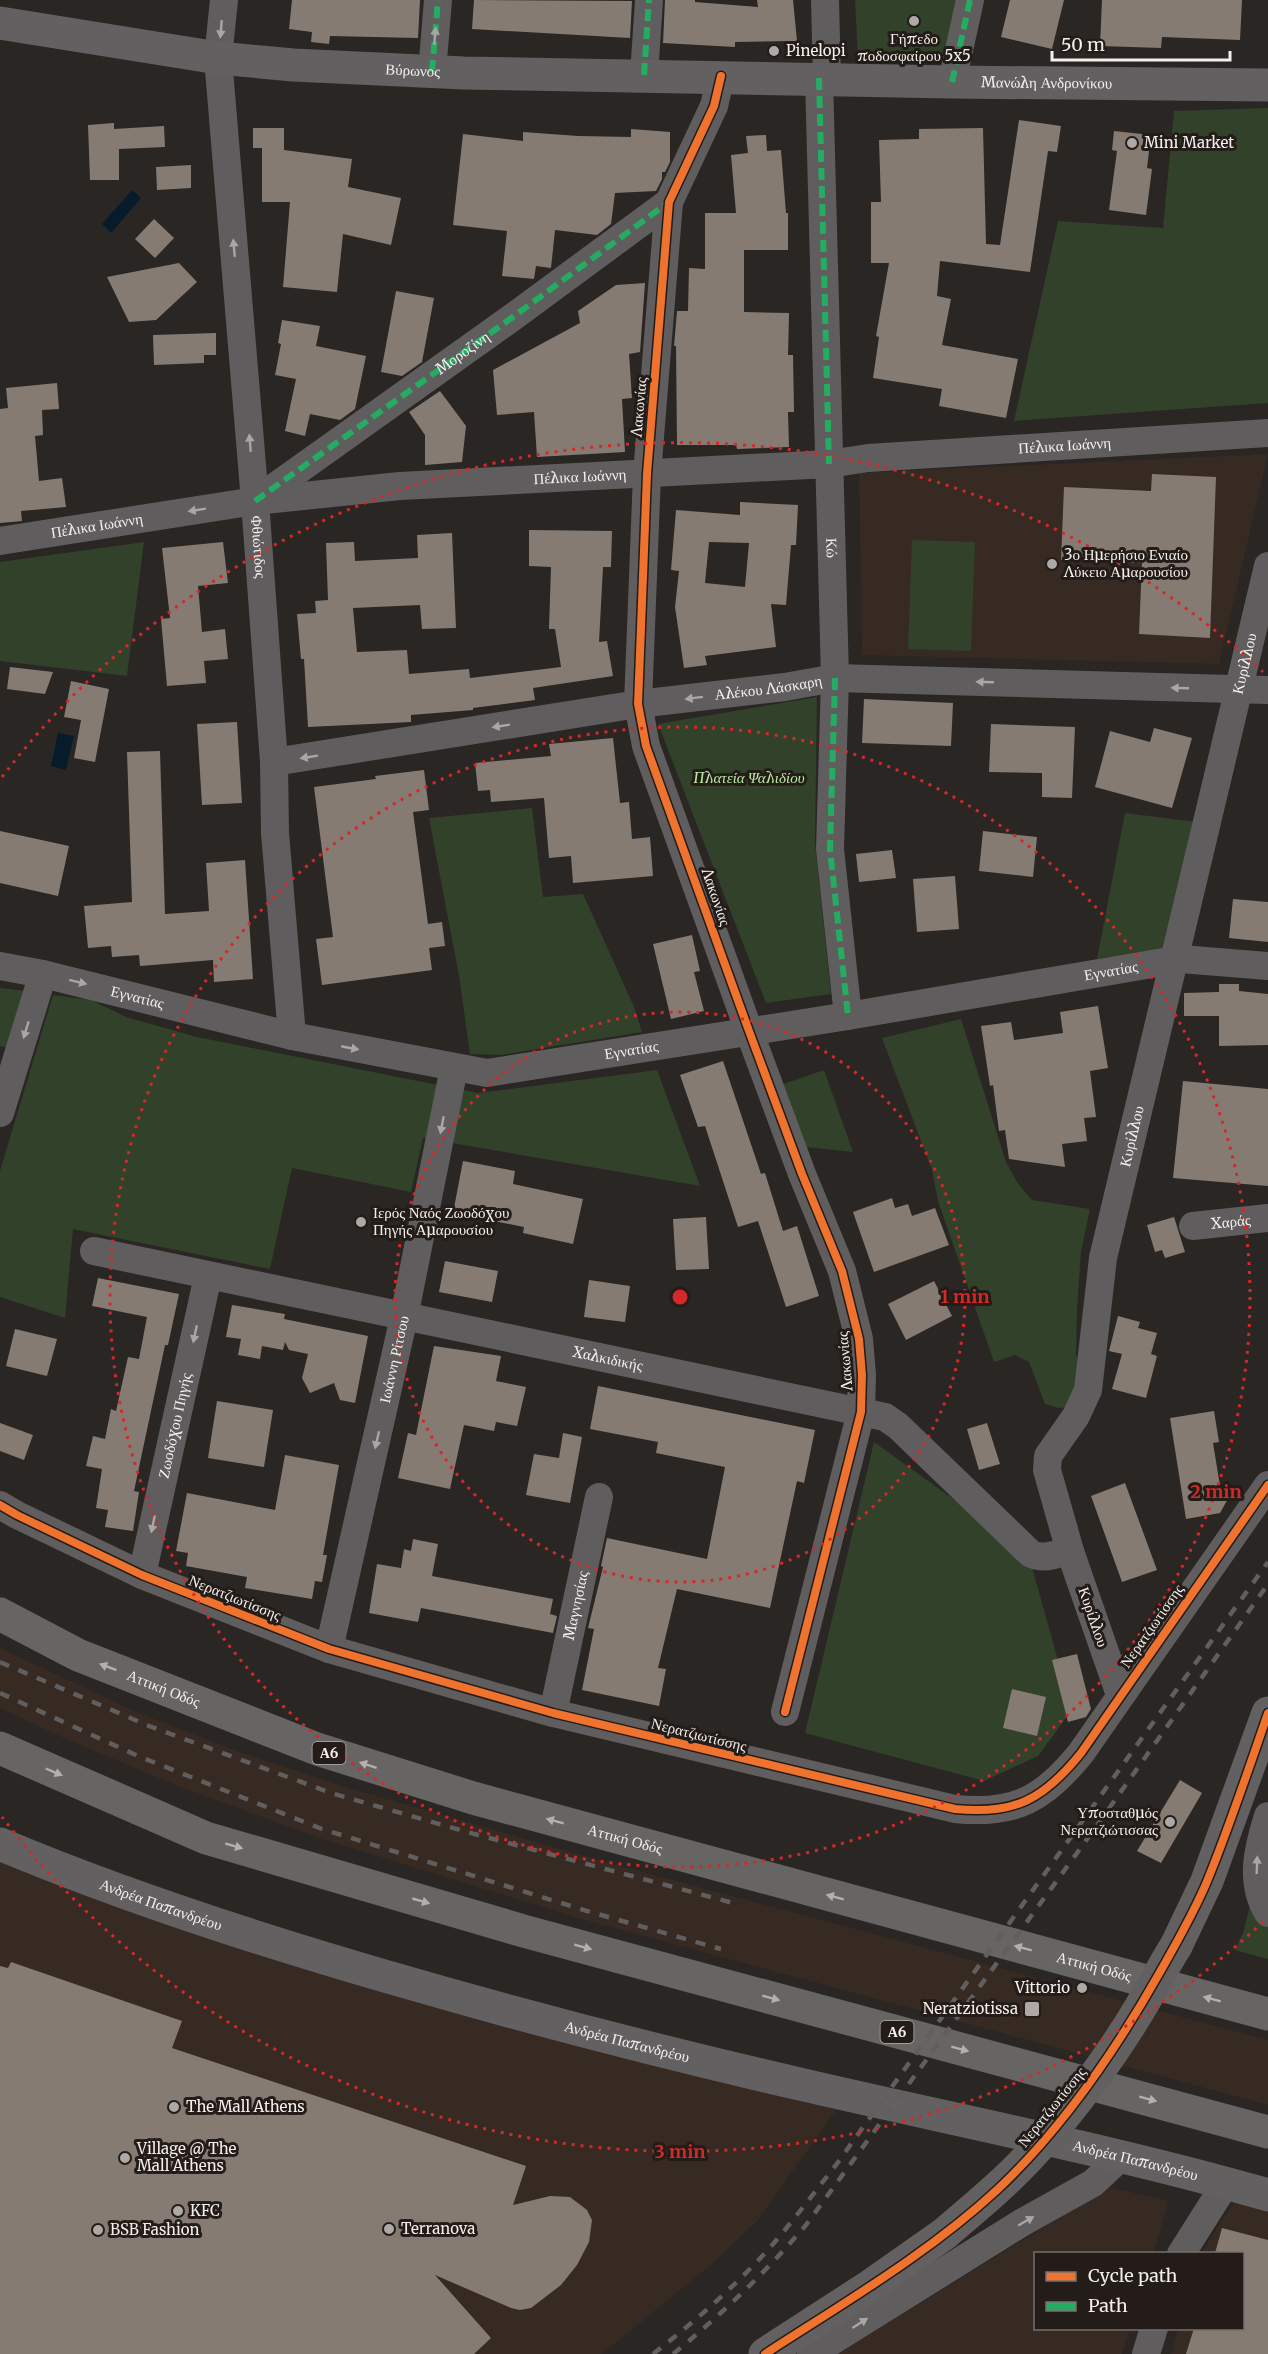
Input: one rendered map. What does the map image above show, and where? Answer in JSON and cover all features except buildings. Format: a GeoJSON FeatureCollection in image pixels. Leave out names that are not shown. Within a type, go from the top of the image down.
{"type":"FeatureCollection","features":[{"type":"Feature","properties":{"kind":"highway","name":"Αττική Οδός"},"geometry":{"type":"LineString","coordinates":[[0,1614],[78,1655],[317,1749],[395,1774],[484,1802],[1268,2014]]}},
{"type":"Feature","properties":{"kind":"highway","name":"Α6"},"geometry":{"type":"LineString","coordinates":[[0,1749],[206,1838],[526,1932],[1268,2132]]}},
{"type":"Feature","properties":{"kind":"street","name":"Φθιώτιδος"},"geometry":{"type":"LineString","coordinates":[[224,0],[218,58],[255,501],[274,762],[275,833],[292,1036]]}},
{"type":"Feature","properties":{"kind":"street"},"geometry":{"type":"LineString","coordinates":[[432,72],[438,0]]}},
{"type":"Feature","properties":{"kind":"street"},"geometry":{"type":"LineString","coordinates":[[644,75],[649,0]]}},
{"type":"Feature","properties":{"kind":"street","name":"Κώ"},"geometry":{"type":"LineString","coordinates":[[825,0],[823,79],[835,678],[830,849],[848,1016]]}},
{"type":"Feature","properties":{"kind":"street"},"geometry":{"type":"LineString","coordinates":[[952,82],[970,0]]}},
{"type":"Feature","properties":{"kind":"street","name":"Βύρωνος"},"geometry":{"type":"LineString","coordinates":[[0,23],[218,58],[293,65],[432,72],[823,79]]}},
{"type":"Feature","properties":{"kind":"street","name":"Λακωνίας"},"geometry":{"type":"LineString","coordinates":[[721,76],[714,106],[669,202],[646,474],[638,704],[646,746],[749,1031],[845,1281],[859,1339],[862,1375],[861,1412],[785,1712]]}},
{"type":"Feature","properties":{"kind":"street","name":"Μανώλη Ανδρονίκου"},"geometry":{"type":"LineString","coordinates":[[823,79],[1268,85]]}},
{"type":"Feature","properties":{"kind":"street","name":"Μοροζίνη"},"geometry":{"type":"LineString","coordinates":[[255,501],[507,322],[669,202]]}},
{"type":"Feature","properties":{"kind":"street","name":"Πέλικα Ιωάννη"},"geometry":{"type":"LineString","coordinates":[[0,541],[255,501],[432,484],[829,464],[868,458],[1268,433]]}},
{"type":"Feature","properties":{"kind":"street","name":"Κυρίλλου"},"geometry":{"type":"LineString","coordinates":[[1120,1695],[1070,1551],[1047,1470],[1048,1456],[1080,1411],[1088,1390],[1103,1258],[1176,960],[1268,566]]}},
{"type":"Feature","properties":{"kind":"street","name":"Αλέκου Λάσκαρη"},"geometry":{"type":"LineString","coordinates":[[274,762],[638,704],[785,687],[835,678],[1268,690]]}},
{"type":"Feature","properties":{"kind":"street","name":"Εγνατίας"},"geometry":{"type":"LineString","coordinates":[[0,966],[43,974],[292,1036],[487,1073],[848,1016],[1176,960],[1194,958],[1268,966]]}},
{"type":"Feature","properties":{"kind":"street"},"geometry":{"type":"LineString","coordinates":[[0,1113],[43,974]]}},
{"type":"Feature","properties":{"kind":"street","name":"Ιωάννη Ρίτσου"},"geometry":{"type":"LineString","coordinates":[[329,1650],[404,1317],[454,1068]]}},
{"type":"Feature","properties":{"kind":"street","name":"Χαράς"},"geometry":{"type":"LineString","coordinates":[[1193,1226],[1268,1218]]}},
{"type":"Feature","properties":{"kind":"street","name":"Χαλκιδικής"},"geometry":{"type":"LineString","coordinates":[[94,1251],[885,1417],[898,1426],[1031,1554],[1048,1557],[1070,1551]]}},
{"type":"Feature","properties":{"kind":"street","name":"Ζωοδόχου Πηγής"},"geometry":{"type":"LineString","coordinates":[[142,1575],[208,1276]]}},
{"type":"Feature","properties":{"kind":"street","name":"Νερατζιωτίσσης"},"geometry":{"type":"LineString","coordinates":[[0,1505],[142,1575],[329,1650],[553,1713],[955,1809],[978,1811],[1033,1799],[1059,1780],[1081,1753],[1268,1485]]}},
{"type":"Feature","properties":{"kind":"street","name":"Μαγνησίας"},"geometry":{"type":"LineString","coordinates":[[553,1713],[599,1497]]}},
{"type":"Feature","properties":{"kind":"street","name":"Νερατζιωτίσσης"},"geometry":{"type":"LineString","coordinates":[[765,2354],[870,2286],[944,2234],[998,2189],[1071,2108],[1146,1999],[1176,1946],[1207,1881],[1268,1713]]}},
{"type":"Feature","properties":{"kind":"street"},"geometry":{"type":"LineString","coordinates":[[1268,1816],[1257,1850],[1256,1882],[1268,1913]]}},
{"type":"Feature","properties":{"kind":"street","name":"Ανδρέα Παπανδρέου"},"geometry":{"type":"LineString","coordinates":[[0,1844],[176,1910],[291,1949],[536,2020],[804,2085],[1122,2156],[1268,2195]]}},
{"type":"Feature","properties":{"kind":"street"},"geometry":{"type":"LineString","coordinates":[[811,2354],[1093,2182],[1122,2156]]}},
{"type":"Feature","properties":{"kind":"street"},"geometry":{"type":"LineString","coordinates":[[1182,2252],[1226,2183]]}},
{"type":"Feature","properties":{"kind":"street"},"geometry":{"type":"LineString","coordinates":[[1146,2354],[1153,2330]]}},
{"type":"Feature","properties":{"kind":"shaded area","name":"3ο Ημερήσιο Ενιαίο Λύκειο Αμαρουσίου"},"geometry":{"type":"Polygon","coordinates":[[[1268,454],[1219,664],[862,655],[859,473],[1268,454]]]}},
{"type":"Feature","properties":{"kind":"shaded area"},"geometry":{"type":"Polygon","coordinates":[[[0,1648],[134,1711],[239,1752],[338,1785],[602,1861],[1268,2040],[1268,2105],[585,1920],[319,1838],[178,1786],[66,1739],[0,1708],[0,1648]]]}},
{"type":"Feature","properties":{"kind":"shaded area"},"geometry":{"type":"Polygon","coordinates":[[[0,1857],[842,2102],[757,2221],[712,2264],[602,2354],[0,2354],[0,1857]]]}},
{"type":"Feature","properties":{"kind":"shaded area"},"geometry":{"type":"Polygon","coordinates":[[[1110,2187],[1169,2201],[1153,2252],[1034,2252],[1034,2330],[1130,2330],[1122,2354],[837,2354],[1110,2187]]]}},
{"type":"Feature","properties":{"kind":"shaded area"},"geometry":{"type":"Polygon","coordinates":[[[1238,2196],[1268,2204],[1268,2354],[1171,2354],[1178,2330],[1244,2330],[1244,2252],[1202,2252],[1238,2196]]]}},
{"type":"Feature","properties":{"kind":"green space"},"geometry":{"type":"Polygon","coordinates":[[[855,0],[957,0],[943,60],[858,58],[855,0]]]}},
{"type":"Feature","properties":{"kind":"green space"},"geometry":{"type":"Polygon","coordinates":[[[1268,108],[1268,403],[1014,421],[1058,221],[1163,228],[1174,111],[1268,108]]]}},
{"type":"Feature","properties":{"kind":"green space"},"geometry":{"type":"Polygon","coordinates":[[[912,540],[975,542],[971,651],[908,649],[912,540]]]}},
{"type":"Feature","properties":{"kind":"green space"},"geometry":{"type":"Polygon","coordinates":[[[144,542],[127,676],[0,661],[0,562],[144,542]]]}},
{"type":"Feature","properties":{"kind":"green space","name":"Πλατεία Ψαλιδίου"},"geometry":{"type":"Polygon","coordinates":[[[817,697],[815,843],[831,994],[766,1003],[658,724],[817,697]]]}},
{"type":"Feature","properties":{"kind":"green space"},"geometry":{"type":"Polygon","coordinates":[[[532,808],[543,897],[583,894],[635,1009],[642,1032],[500,1055],[470,1054],[459,976],[429,818],[532,808]]]}},
{"type":"Feature","properties":{"kind":"green space"},"geometry":{"type":"Polygon","coordinates":[[[1125,813],[1197,822],[1164,948],[1097,959],[1125,813]]]}},
{"type":"Feature","properties":{"kind":"green space"},"geometry":{"type":"Polygon","coordinates":[[[0,988],[26,991],[9,1048],[0,1046],[0,988]]]}},
{"type":"Feature","properties":{"kind":"green space"},"geometry":{"type":"Polygon","coordinates":[[[53,995],[91,1000],[126,1017],[197,1037],[478,1093],[657,1070],[700,1186],[423,1138],[411,1192],[292,1168],[270,1269],[73,1229],[65,1318],[0,1297],[0,1171],[53,995]]]}},
{"type":"Feature","properties":{"kind":"green space"},"geometry":{"type":"Polygon","coordinates":[[[961,1019],[1006,1162],[1017,1182],[1032,1200],[1090,1209],[1081,1252],[1077,1310],[1076,1354],[1083,1377],[1072,1407],[1059,1408],[1045,1404],[1029,1362],[1015,1355],[994,1362],[938,1201],[932,1170],[882,1038],[961,1019]]]}},
{"type":"Feature","properties":{"kind":"green space"},"geometry":{"type":"Polygon","coordinates":[[[824,1070],[853,1152],[797,1146],[775,1087],[824,1070]]]}},
{"type":"Feature","properties":{"kind":"green space"},"geometry":{"type":"Polygon","coordinates":[[[874,1442],[1028,1553],[1072,1710],[1038,1756],[984,1781],[805,1733],[874,1442]]]}},
{"type":"Feature","properties":{"kind":"green space"},"geometry":{"type":"Polygon","coordinates":[[[1253,1892],[1268,1921],[1268,1959],[1235,1950],[1244,1930],[1253,1892]]]}},
{"type":"Feature","properties":{"kind":"water"},"geometry":{"type":"Polygon","coordinates":[[[132,190],[141,198],[111,233],[102,224],[132,190]]]}},
{"type":"Feature","properties":{"kind":"water"},"geometry":{"type":"Polygon","coordinates":[[[58,733],[74,736],[66,770],[51,766],[58,733]]]}},
{"type":"Feature","properties":{"kind":"railway"},"geometry":{"type":"LineString","coordinates":[[653,2354],[712,2305],[753,2266],[836,2165],[1268,1562]]}},
{"type":"Feature","properties":{"kind":"railway"},"geometry":{"type":"LineString","coordinates":[[673,2354],[742,2293],[806,2225],[1093,1831],[1268,1584]]}},
{"type":"Feature","properties":{"kind":"railway"},"geometry":{"type":"LineString","coordinates":[[0,1662],[149,1726],[334,1794],[733,1903]]}},
{"type":"Feature","properties":{"kind":"railway"},"geometry":{"type":"LineString","coordinates":[[0,1693],[138,1756],[322,1829],[587,1911],[721,1949]]}},
{"type":"Feature","properties":{"kind":"marked path"},"geometry":{"type":"LineString","coordinates":[[432,72],[438,0]]}},
{"type":"Feature","properties":{"kind":"marked path"},"geometry":{"type":"LineString","coordinates":[[644,75],[649,0]]}},
{"type":"Feature","properties":{"kind":"marked path"},"geometry":{"type":"LineString","coordinates":[[952,82],[970,0]]}},
{"type":"Feature","properties":{"kind":"marked path"},"geometry":{"type":"LineString","coordinates":[[819,78],[829,464]]}},
{"type":"Feature","properties":{"kind":"marked path"},"geometry":{"type":"LineString","coordinates":[[255,501],[506,322],[669,202]]}},
{"type":"Feature","properties":{"kind":"marked path"},"geometry":{"type":"LineString","coordinates":[[835,678],[830,849],[848,1016]]}},
{"type":"Feature","properties":{"kind":"cycle path"},"geometry":{"type":"LineString","coordinates":[[721,76],[714,106],[669,202],[647,474],[638,704],[646,746],[802,1174],[842,1271],[859,1339],[862,1375],[861,1412],[785,1712]]}},
{"type":"Feature","properties":{"kind":"cycle path"},"geometry":{"type":"LineString","coordinates":[[0,1505],[142,1575],[329,1649],[553,1713],[955,1809],[976,1810],[1011,1806],[1027,1800],[1041,1793],[1067,1769],[1081,1753],[1268,1485]]}},
{"type":"Feature","properties":{"kind":"cycle path"},"geometry":{"type":"LineString","coordinates":[[765,2354],[915,2256],[971,2213],[1022,2165],[1067,2114],[1107,2059],[1192,1915],[1224,1838],[1268,1713]]}},
{"type":"Feature","properties":{"kind":"place","name":"Γήπεδο ποδοσφαίρου 5x5"},"geometry":{"type":"Point","coordinates":[914,21]}},
{"type":"Feature","properties":{"kind":"place","name":"Pinelopi"},"geometry":{"type":"Point","coordinates":[774,51]}},
{"type":"Feature","properties":{"kind":"place","name":"Mini Market"},"geometry":{"type":"Point","coordinates":[1132,143]}},
{"type":"Feature","properties":{"kind":"place","name":"3ο Ημερήσιο Ενιαίο Λύκειο Αμαρουσίου"},"geometry":{"type":"Point","coordinates":[1052,564]}},
{"type":"Feature","properties":{"kind":"place","name":"Ιερός Ναός Ζωοδόχου Πηγής Αμαρουσίου"},"geometry":{"type":"Point","coordinates":[361,1222]}},
{"type":"Feature","properties":{"kind":"place","name":"Υποσταθμός Νερατζιώτισσας"},"geometry":{"type":"Point","coordinates":[1170,1822]}},
{"type":"Feature","properties":{"kind":"place","name":"Vittorio"},"geometry":{"type":"Point","coordinates":[1082,1988]}},
{"type":"Feature","properties":{"kind":"place","name":"Neratziotissa"},"geometry":{"type":"Point","coordinates":[1032,2009]}},
{"type":"Feature","properties":{"kind":"place","name":"The Mall Athens"},"geometry":{"type":"Point","coordinates":[174,2107]}},
{"type":"Feature","properties":{"kind":"place","name":"Village @ The Mall Athens"},"geometry":{"type":"Point","coordinates":[125,2158]}},
{"type":"Feature","properties":{"kind":"place","name":"KFC"},"geometry":{"type":"Point","coordinates":[178,2211]}},
{"type":"Feature","properties":{"kind":"place","name":"Terranova"},"geometry":{"type":"Point","coordinates":[389,2229]}},
{"type":"Feature","properties":{"kind":"place","name":"BSB Fashion"},"geometry":{"type":"Point","coordinates":[98,2230]}}]}
